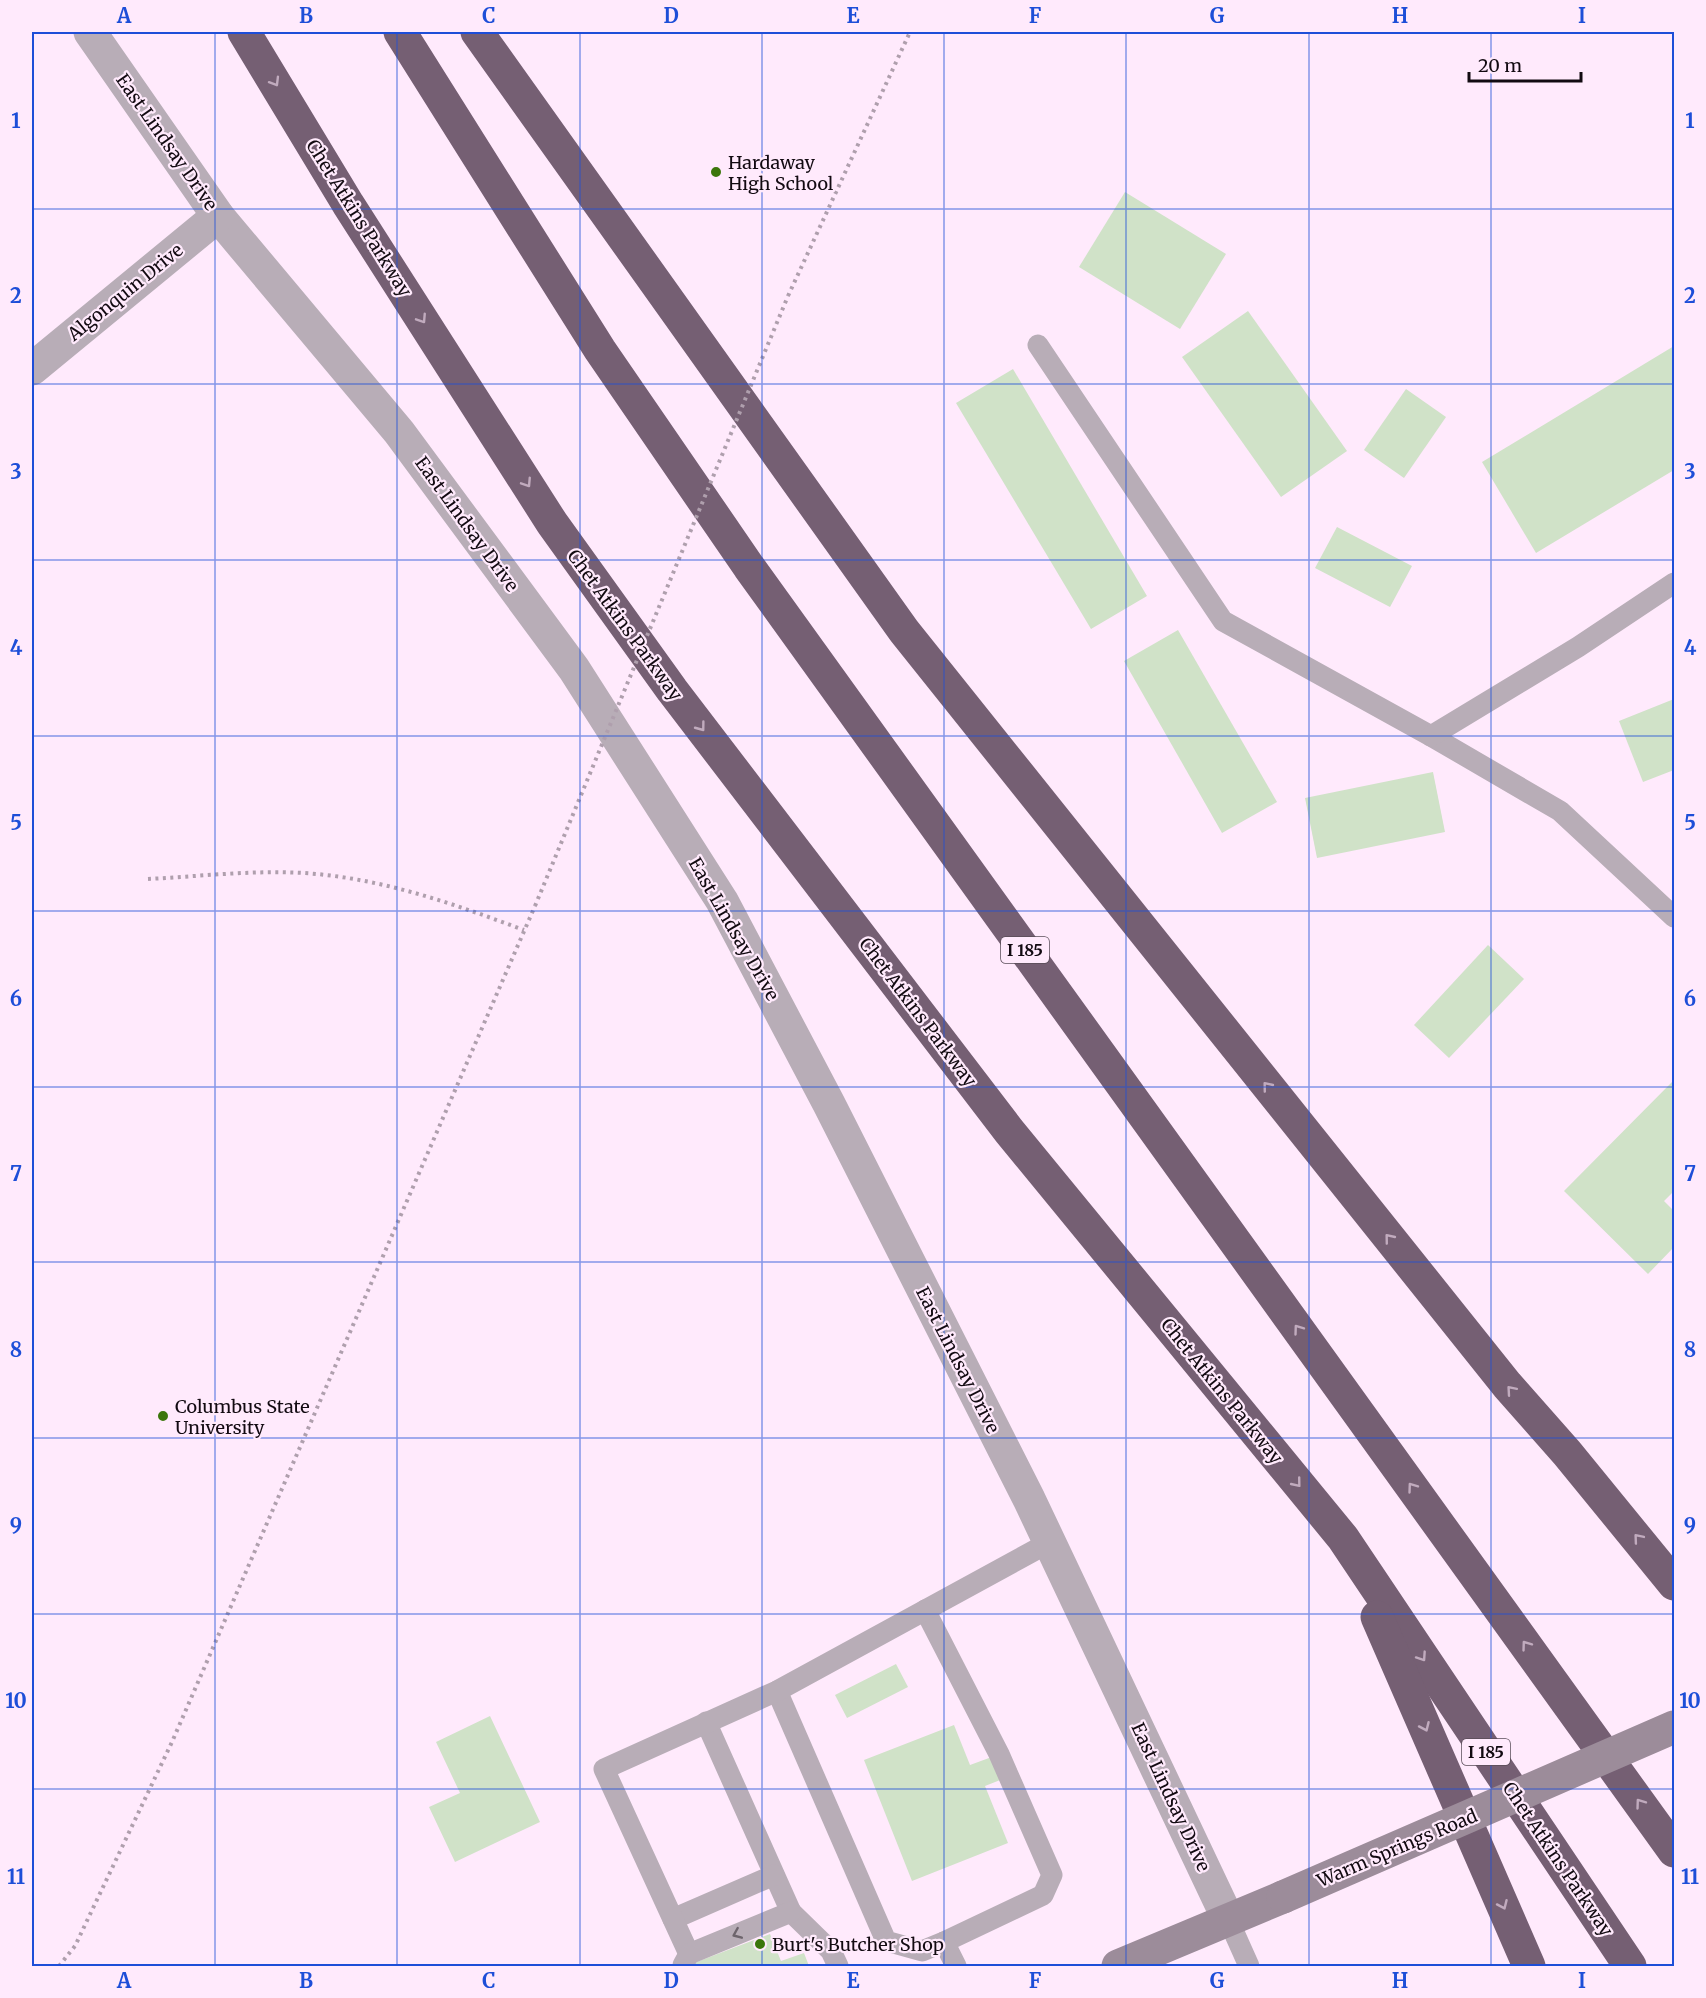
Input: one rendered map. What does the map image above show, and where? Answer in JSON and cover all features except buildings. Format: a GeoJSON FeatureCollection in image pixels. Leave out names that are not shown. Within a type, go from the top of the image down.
{"type":"FeatureCollection","features":[{"type":"Feature","properties":{"kind":"highway","name":"Chet Atkins Parkway"},"geometry":{"type":"LineString","coordinates":[[244,32],[348,204],[552,523],[672,690],[1009,1131],[1343,1538],[1630,1966]]}},
{"type":"Feature","properties":{"kind":"highway","name":"I 185"},"geometry":{"type":"LineString","coordinates":[[400,32],[600,350],[749,567],[1674,1851]]}},
{"type":"Feature","properties":{"kind":"highway"},"geometry":{"type":"LineString","coordinates":[[477,32],[904,631],[1507,1385],[1567,1453],[1674,1584]]}},
{"type":"Feature","properties":{"kind":"highway"},"geometry":{"type":"LineString","coordinates":[[1343,1538],[1529,1966]]}},
{"type":"Feature","properties":{"kind":"main road","name":"Warm Springs Road"},"geometry":{"type":"LineString","coordinates":[[1118,1966],[1674,1727]]}},
{"type":"Feature","properties":{"kind":"street","name":"East Lindsay Drive"},"geometry":{"type":"LineString","coordinates":[[90,32],[218,216],[399,432],[574,669],[722,902],[824,1094],[1050,1542],[1228,1919]]}},
{"type":"Feature","properties":{"kind":"street","name":"Algonquin Drive"},"geometry":{"type":"LineString","coordinates":[[32,369],[218,216]]}},
{"type":"Feature","properties":{"kind":"lane"},"geometry":{"type":"LineString","coordinates":[[1038,345],[1223,621],[1431,736],[1560,811],[1674,917]]}},
{"type":"Feature","properties":{"kind":"lane"},"geometry":{"type":"LineString","coordinates":[[1431,736],[1578,647],[1674,583]]}},
{"type":"Feature","properties":{"kind":"lane"},"geometry":{"type":"LineString","coordinates":[[791,1912],[685,1960],[673,1919],[604,1769],[777,1691],[1050,1542]]}},
{"type":"Feature","properties":{"kind":"lane"},"geometry":{"type":"LineString","coordinates":[[777,1691],[886,1941],[922,1951],[1043,1895],[1052,1875],[999,1754],[925,1610]]}},
{"type":"Feature","properties":{"kind":"lane"},"geometry":{"type":"LineString","coordinates":[[706,1722],[791,1912],[831,1951],[838,1966]]}},
{"type":"Feature","properties":{"kind":"lane"},"geometry":{"type":"LineString","coordinates":[[673,1919],[774,1875]]}},
{"type":"Feature","properties":{"kind":"lane"},"geometry":{"type":"LineString","coordinates":[[1228,1919],[1248,1966]]}},
{"type":"Feature","properties":{"kind":"lane"},"geometry":{"type":"LineString","coordinates":[[944,1942],[956,1966]]}},
{"type":"Feature","properties":{"kind":"path"},"geometry":{"type":"LineString","coordinates":[[59,1966],[75,1946],[172,1743],[535,906],[788,296],[910,32]]}},
{"type":"Feature","properties":{"kind":"path"},"geometry":{"type":"LineString","coordinates":[[148,879],[279,873],[326,875],[393,886],[524,930]]}},
{"type":"Feature","properties":{"kind":"place","name":"Hardaway High School"},"geometry":{"type":"Point","coordinates":[716,172]}},
{"type":"Feature","properties":{"kind":"place","name":"Columbus State University"},"geometry":{"type":"Point","coordinates":[163,1416]}},
{"type":"Feature","properties":{"kind":"place","name":"Burt's Butcher Shop"},"geometry":{"type":"Point","coordinates":[760,1944]}}]}
